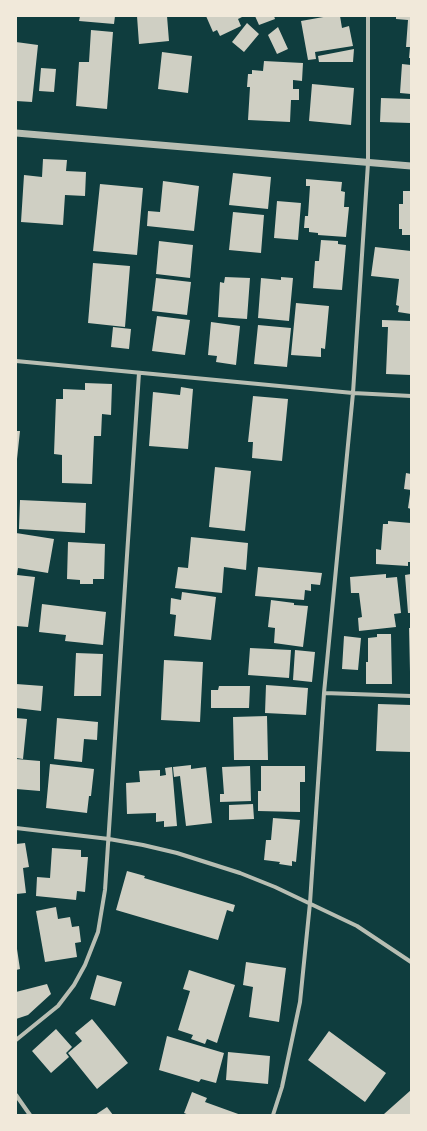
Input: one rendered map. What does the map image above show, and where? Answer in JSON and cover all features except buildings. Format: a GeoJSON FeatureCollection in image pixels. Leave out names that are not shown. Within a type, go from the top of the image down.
{"type":"FeatureCollection","features":[{"type":"Feature","properties":{"kind":"street"},"geometry":{"type":"LineString","coordinates":[[273,1115],[282,1087],[300,1002],[310,903],[324,693],[353,393],[368,163],[368,16]]}},
{"type":"Feature","properties":{"kind":"street"},"geometry":{"type":"LineString","coordinates":[[16,133],[411,166]]}},
{"type":"Feature","properties":{"kind":"street"},"geometry":{"type":"LineString","coordinates":[[16,361],[353,393],[411,396]]}},
{"type":"Feature","properties":{"kind":"street"},"geometry":{"type":"LineString","coordinates":[[16,1040],[58,1006],[74,985],[86,964],[98,932],[105,890],[139,373]]}},
{"type":"Feature","properties":{"kind":"street"},"geometry":{"type":"LineString","coordinates":[[324,693],[411,696]]}},
{"type":"Feature","properties":{"kind":"street"},"geometry":{"type":"LineString","coordinates":[[16,828],[108,839],[143,845],[190,857],[275,887],[310,903],[357,926],[411,962]]}},
{"type":"Feature","properties":{"kind":"street"},"geometry":{"type":"LineString","coordinates":[[16,1095],[30,1115]]}}]}
